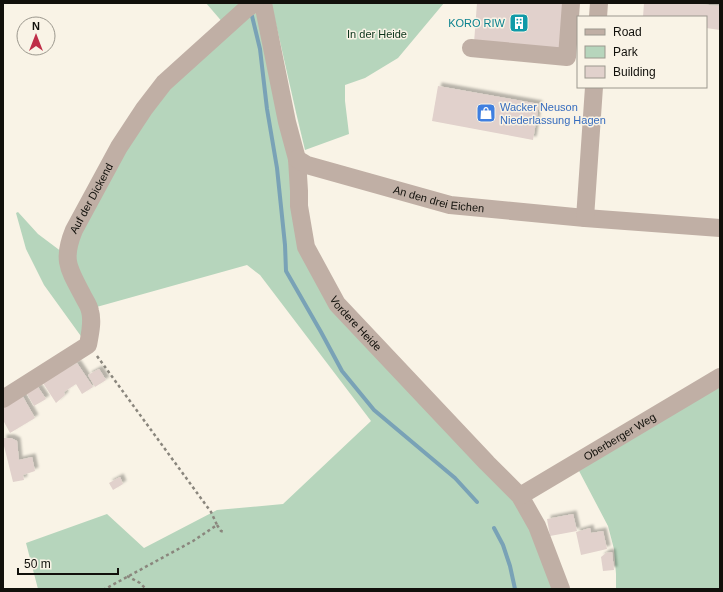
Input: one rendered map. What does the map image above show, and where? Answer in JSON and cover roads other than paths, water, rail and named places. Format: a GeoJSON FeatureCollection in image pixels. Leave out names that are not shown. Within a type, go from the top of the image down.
{"type":"FeatureCollection","features":[{"type":"Feature","properties":{"kind":"street","name":"Auf der Dickend"},"geometry":{"type":"LineString","coordinates":[[3,399],[88,345],[91,321],[90,311],[71,273],[68,263],[70,242],[74,230],[118,147],[164,83],[254,3]]}},
{"type":"Feature","properties":{"kind":"street","name":"Vordere Heide"},"geometry":{"type":"LineString","coordinates":[[263,3],[287,122],[297,159],[299,206],[306,247],[337,304],[520,496],[537,526],[561,589]]}},
{"type":"Feature","properties":{"kind":"street"},"geometry":{"type":"LineString","coordinates":[[471,48],[567,57],[571,3]]}},
{"type":"Feature","properties":{"kind":"street"},"geometry":{"type":"LineString","coordinates":[[598,16],[599,3]]}},
{"type":"Feature","properties":{"kind":"street"},"geometry":{"type":"LineString","coordinates":[[585,218],[594,88]]}},
{"type":"Feature","properties":{"kind":"street","name":"An den drei Eichen"},"geometry":{"type":"LineString","coordinates":[[297,159],[307,165],[450,205],[585,218],[720,228]]}},
{"type":"Feature","properties":{"kind":"street","name":"Oberberger Weg"},"geometry":{"type":"LineString","coordinates":[[520,496],[720,377]]}},
{"type":"Feature","properties":{"kind":"waterway"},"geometry":{"type":"LineString","coordinates":[[252,16],[260,49],[267,109],[277,168],[285,245],[286,271],[342,371],[374,410],[455,478],[477,502]]}},
{"type":"Feature","properties":{"kind":"waterway"},"geometry":{"type":"LineString","coordinates":[[494,528],[503,545],[510,566],[515,589]]}},
{"type":"Feature","properties":{"kind":"place","name":"KORO RIW"},"geometry":{"type":"Point","coordinates":[519,23]}},
{"type":"Feature","properties":{"kind":"place","name":"Wacker Neuson Niederlassung Hagen"},"geometry":{"type":"Point","coordinates":[486,113]}},
{"type":"Feature","properties":{"kind":"park label","name":"In der Heide"},"geometry":{"type":"Point","coordinates":[377,34]}}]}
